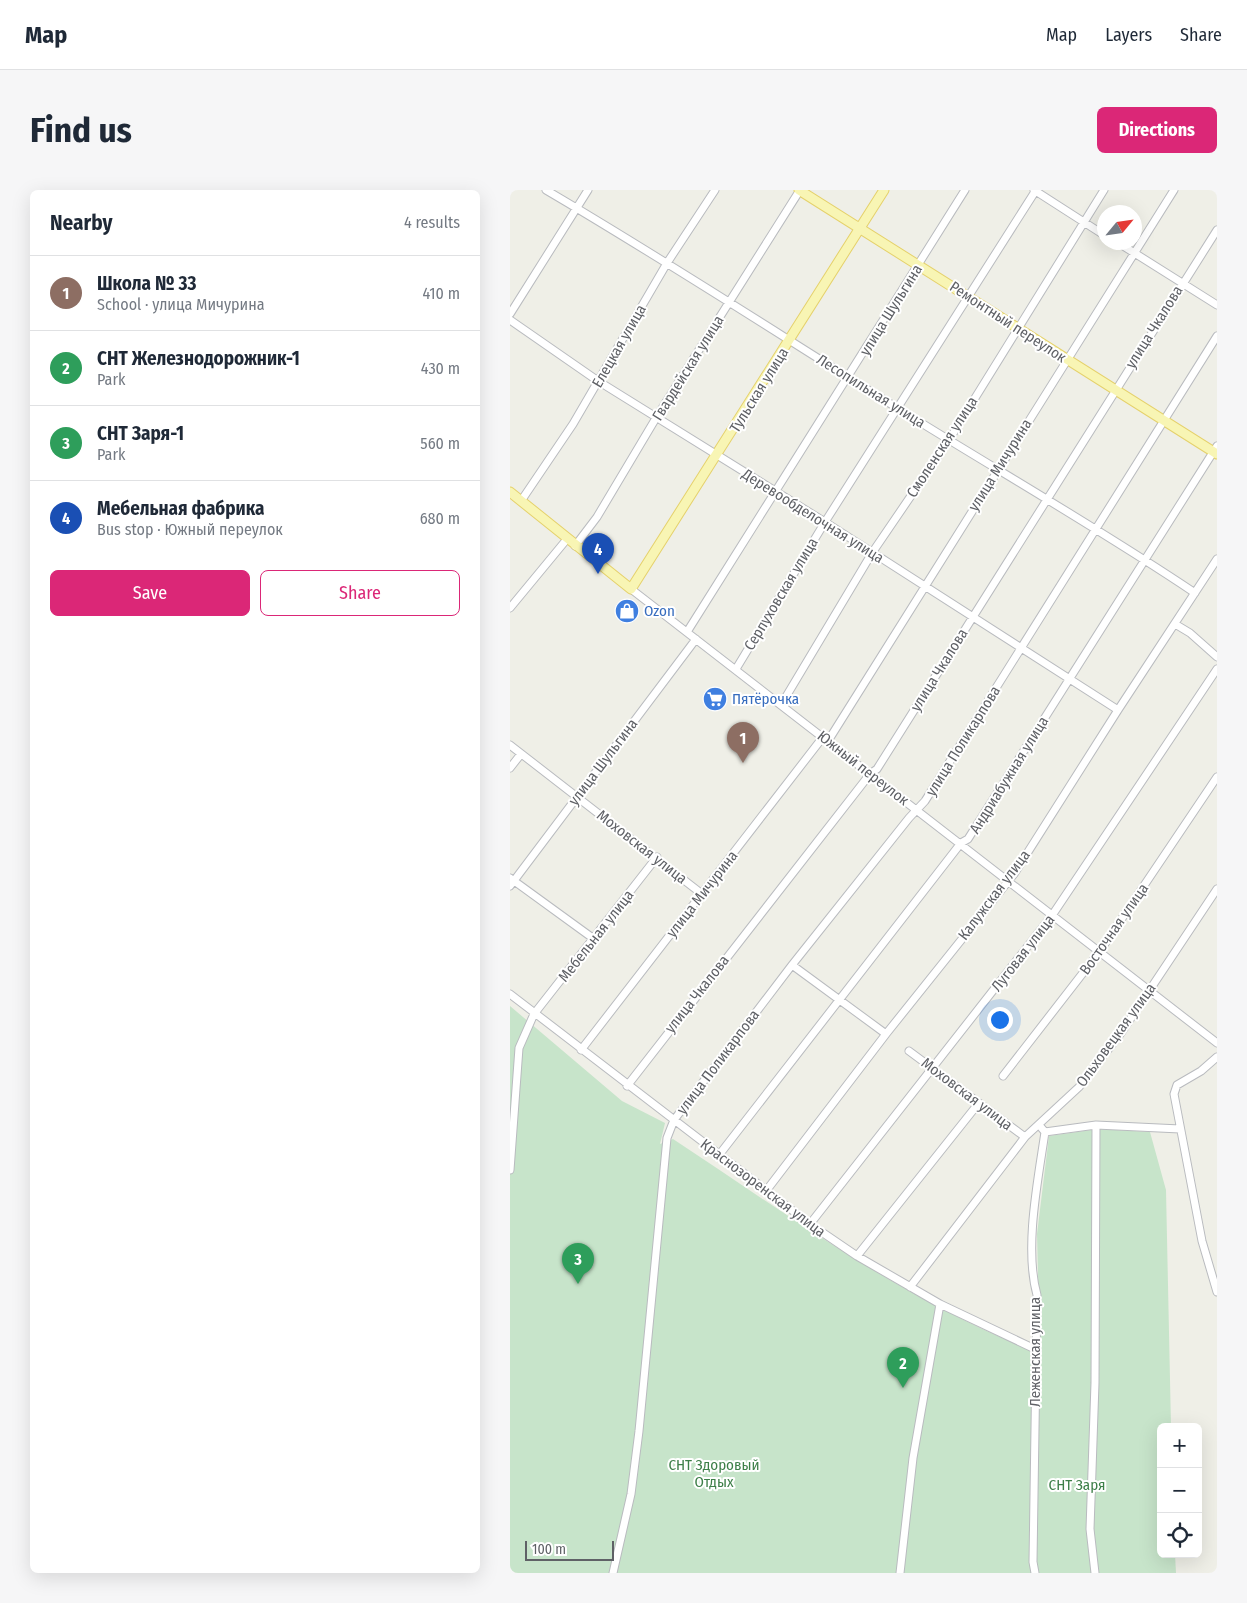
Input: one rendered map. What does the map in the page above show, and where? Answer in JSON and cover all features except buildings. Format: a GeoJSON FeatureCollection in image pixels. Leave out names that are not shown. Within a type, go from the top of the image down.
{"type":"FeatureCollection","features":[{"type":"Feature","properties":{"kind":"main road","name":"Ремонтный переулок"},"geometry":{"type":"LineString","coordinates":[[800,190],[859,229],[970,296],[1164,421],[1216,450]]}},
{"type":"Feature","properties":{"kind":"main road","name":"Тульская улица"},"geometry":{"type":"LineString","coordinates":[[631,589],[884,190]]}},
{"type":"Feature","properties":{"kind":"main road","name":"Южный переулок"},"geometry":{"type":"LineString","coordinates":[[510,492],[631,589]]}},
{"type":"Feature","properties":{"kind":"street","name":"Лесопильная улица"},"geometry":{"type":"LineString","coordinates":[[546,190],[730,301],[899,409],[1196,593]]}},
{"type":"Feature","properties":{"kind":"street"},"geometry":{"type":"LineString","coordinates":[[510,314],[588,190]]}},
{"type":"Feature","properties":{"kind":"street","name":"Елецкая улица"},"geometry":{"type":"LineString","coordinates":[[521,501],[551,460],[668,263],[715,190]]}},
{"type":"Feature","properties":{"kind":"street","name":"Гвардейская улица"},"geometry":{"type":"LineString","coordinates":[[575,546],[597,517],[656,418],[800,190]]}},
{"type":"Feature","properties":{"kind":"street","name":"улица Шульгина"},"geometry":{"type":"LineString","coordinates":[[687,632],[850,377],[965,190]]}},
{"type":"Feature","properties":{"kind":"street"},"geometry":{"type":"LineString","coordinates":[[1035,190],[1097,231]]}},
{"type":"Feature","properties":{"kind":"street","name":"Серпуховская улица"},"geometry":{"type":"LineString","coordinates":[[736,669],[825,522],[899,409],[1035,190]]}},
{"type":"Feature","properties":{"kind":"street","name":"Смоленская улица"},"geometry":{"type":"LineString","coordinates":[[781,704],[872,553],[949,440],[1104,190]]}},
{"type":"Feature","properties":{"kind":"street","name":"улица Мичурина"},"geometry":{"type":"LineString","coordinates":[[581,1050],[825,739],[1174,190]]}},
{"type":"Feature","properties":{"kind":"street","name":"улица Чкалова"},"geometry":{"type":"LineString","coordinates":[[627,1086],[870,774],[877,768],[1217,230]]}},
{"type":"Feature","properties":{"kind":"street"},"geometry":{"type":"LineString","coordinates":[[1131,250],[1217,305]]}},
{"type":"Feature","properties":{"kind":"street","name":"Деревообделочная улица"},"geometry":{"type":"LineString","coordinates":[[510,320],[598,381],[825,522],[1118,710]]}},
{"type":"Feature","properties":{"kind":"street","name":"улица Поликарпова"},"geometry":{"type":"LineString","coordinates":[[614,1573],[632,1485],[667,1138],[674,1120],[792,965],[925,801],[1217,336]]}},
{"type":"Feature","properties":{"kind":"street","name":"Андриабужная улица"},"geometry":{"type":"LineString","coordinates":[[719,1155],[961,843],[968,839],[1216,450]]}},
{"type":"Feature","properties":{"kind":"street"},"geometry":{"type":"LineString","coordinates":[[510,608],[567,539]]}},
{"type":"Feature","properties":{"kind":"street","name":"Калужская улица"},"geometry":{"type":"LineString","coordinates":[[766,1191],[886,1034],[1009,880],[1217,559]]}},
{"type":"Feature","properties":{"kind":"street","name":"Южный переулок"},"geometry":{"type":"LineString","coordinates":[[631,589],[1054,914],[1217,1043]]}},
{"type":"Feature","properties":{"kind":"street"},"geometry":{"type":"LineString","coordinates":[[1175,624],[1190,633],[1217,657]]}},
{"type":"Feature","properties":{"kind":"street","name":"улица Шульгина"},"geometry":{"type":"LineString","coordinates":[[511,881],[696,639]]}},
{"type":"Feature","properties":{"kind":"street","name":"Луговая улица"},"geometry":{"type":"LineString","coordinates":[[810,1224],[1054,914],[1217,669]]}},
{"type":"Feature","properties":{"kind":"street","name":"Моховская улица"},"geometry":{"type":"LineString","coordinates":[[510,745],[657,857],[702,894]]}},
{"type":"Feature","properties":{"kind":"street"},"geometry":{"type":"LineString","coordinates":[[510,768],[521,754]]}},
{"type":"Feature","properties":{"kind":"street","name":"Восточная улица"},"geometry":{"type":"LineString","coordinates":[[1002,1076],[1100,951],[1217,776]]}},
{"type":"Feature","properties":{"kind":"street","name":"Мебельная улица"},"geometry":{"type":"LineString","coordinates":[[510,1170],[519,1048],[534,1014],[657,857]]}},
{"type":"Feature","properties":{"kind":"street"},"geometry":{"type":"LineString","coordinates":[[511,881],[594,939]]}},
{"type":"Feature","properties":{"kind":"street","name":"Ольховецкая улица"},"geometry":{"type":"LineString","coordinates":[[910,1287],[1025,1137],[1079,1087],[1121,1033],[1217,889]]}},
{"type":"Feature","properties":{"kind":"street"},"geometry":{"type":"LineString","coordinates":[[792,965],[886,1034]]}},
{"type":"Feature","properties":{"kind":"street","name":"Краснозоренская улица"},"geometry":{"type":"LineString","coordinates":[[510,994],[627,1086],[810,1224],[858,1256],[940,1304],[1037,1350]]}},
{"type":"Feature","properties":{"kind":"street","name":"Моховская улица"},"geometry":{"type":"LineString","coordinates":[[909,1051],[1025,1137]]}},
{"type":"Feature","properties":{"kind":"street"},"geometry":{"type":"LineString","coordinates":[[1217,1057],[1201,1071],[1177,1085],[1174,1094],[1202,1241],[1217,1292]]}},
{"type":"Feature","properties":{"kind":"street"},"geometry":{"type":"LineString","coordinates":[[858,1256],[978,1104]]}},
{"type":"Feature","properties":{"kind":"street"},"geometry":{"type":"LineString","coordinates":[[1039,1125],[1045,1132],[1096,1125],[1180,1129]]}},
{"type":"Feature","properties":{"kind":"street"},"geometry":{"type":"LineString","coordinates":[[1096,1125],[1095,1384],[1090,1529],[1096,1573]]}},
{"type":"Feature","properties":{"kind":"street","name":"Леженская улица"},"geometry":{"type":"LineString","coordinates":[[1035,1573],[1033,1562],[1037,1350],[1036,1294],[1032,1278],[1034,1208],[1045,1132]]}},
{"type":"Feature","properties":{"kind":"street"},"geometry":{"type":"LineString","coordinates":[[900,1573],[913,1458],[940,1304]]}},
{"type":"Feature","properties":{"kind":"green space"},"geometry":{"type":"Polygon","coordinates":[[[510,1006],[622,1101],[665,1123],[660,1144],[673,1139],[806,1228],[897,1284],[991,1333],[1040,1354],[1037,1234],[1049,1136],[1098,1129],[1150,1132],[1166,1190],[1171,1423],[1157,1423],[1157,1558],[1175,1558],[1176,1573],[510,1573],[510,1006]]]}},
{"type":"Feature","properties":{"kind":"place","name":"Мебельная фабрика"},"geometry":{"type":"Point","coordinates":[598,574]}},
{"type":"Feature","properties":{"kind":"place","name":"Ozon"},"geometry":{"type":"Point","coordinates":[627,611]}},
{"type":"Feature","properties":{"kind":"place","name":"Пятёрочка"},"geometry":{"type":"Point","coordinates":[715,699]}},
{"type":"Feature","properties":{"kind":"place","name":"Школа № 33"},"geometry":{"type":"Point","coordinates":[743,763]}},
{"type":"Feature","properties":{"kind":"place","name":"СНТ Заря-1"},"geometry":{"type":"Point","coordinates":[578,1284]}},
{"type":"Feature","properties":{"kind":"place","name":"СНТ Железнодорожник-1"},"geometry":{"type":"Point","coordinates":[903,1388]}},
{"type":"Feature","properties":{"kind":"park label","name":"СНТ Здоровый Отдых"},"geometry":{"type":"Point","coordinates":[714,1474]}},
{"type":"Feature","properties":{"kind":"park label","name":"СНТ Заря"},"geometry":{"type":"Point","coordinates":[1077,1485]}}]}
